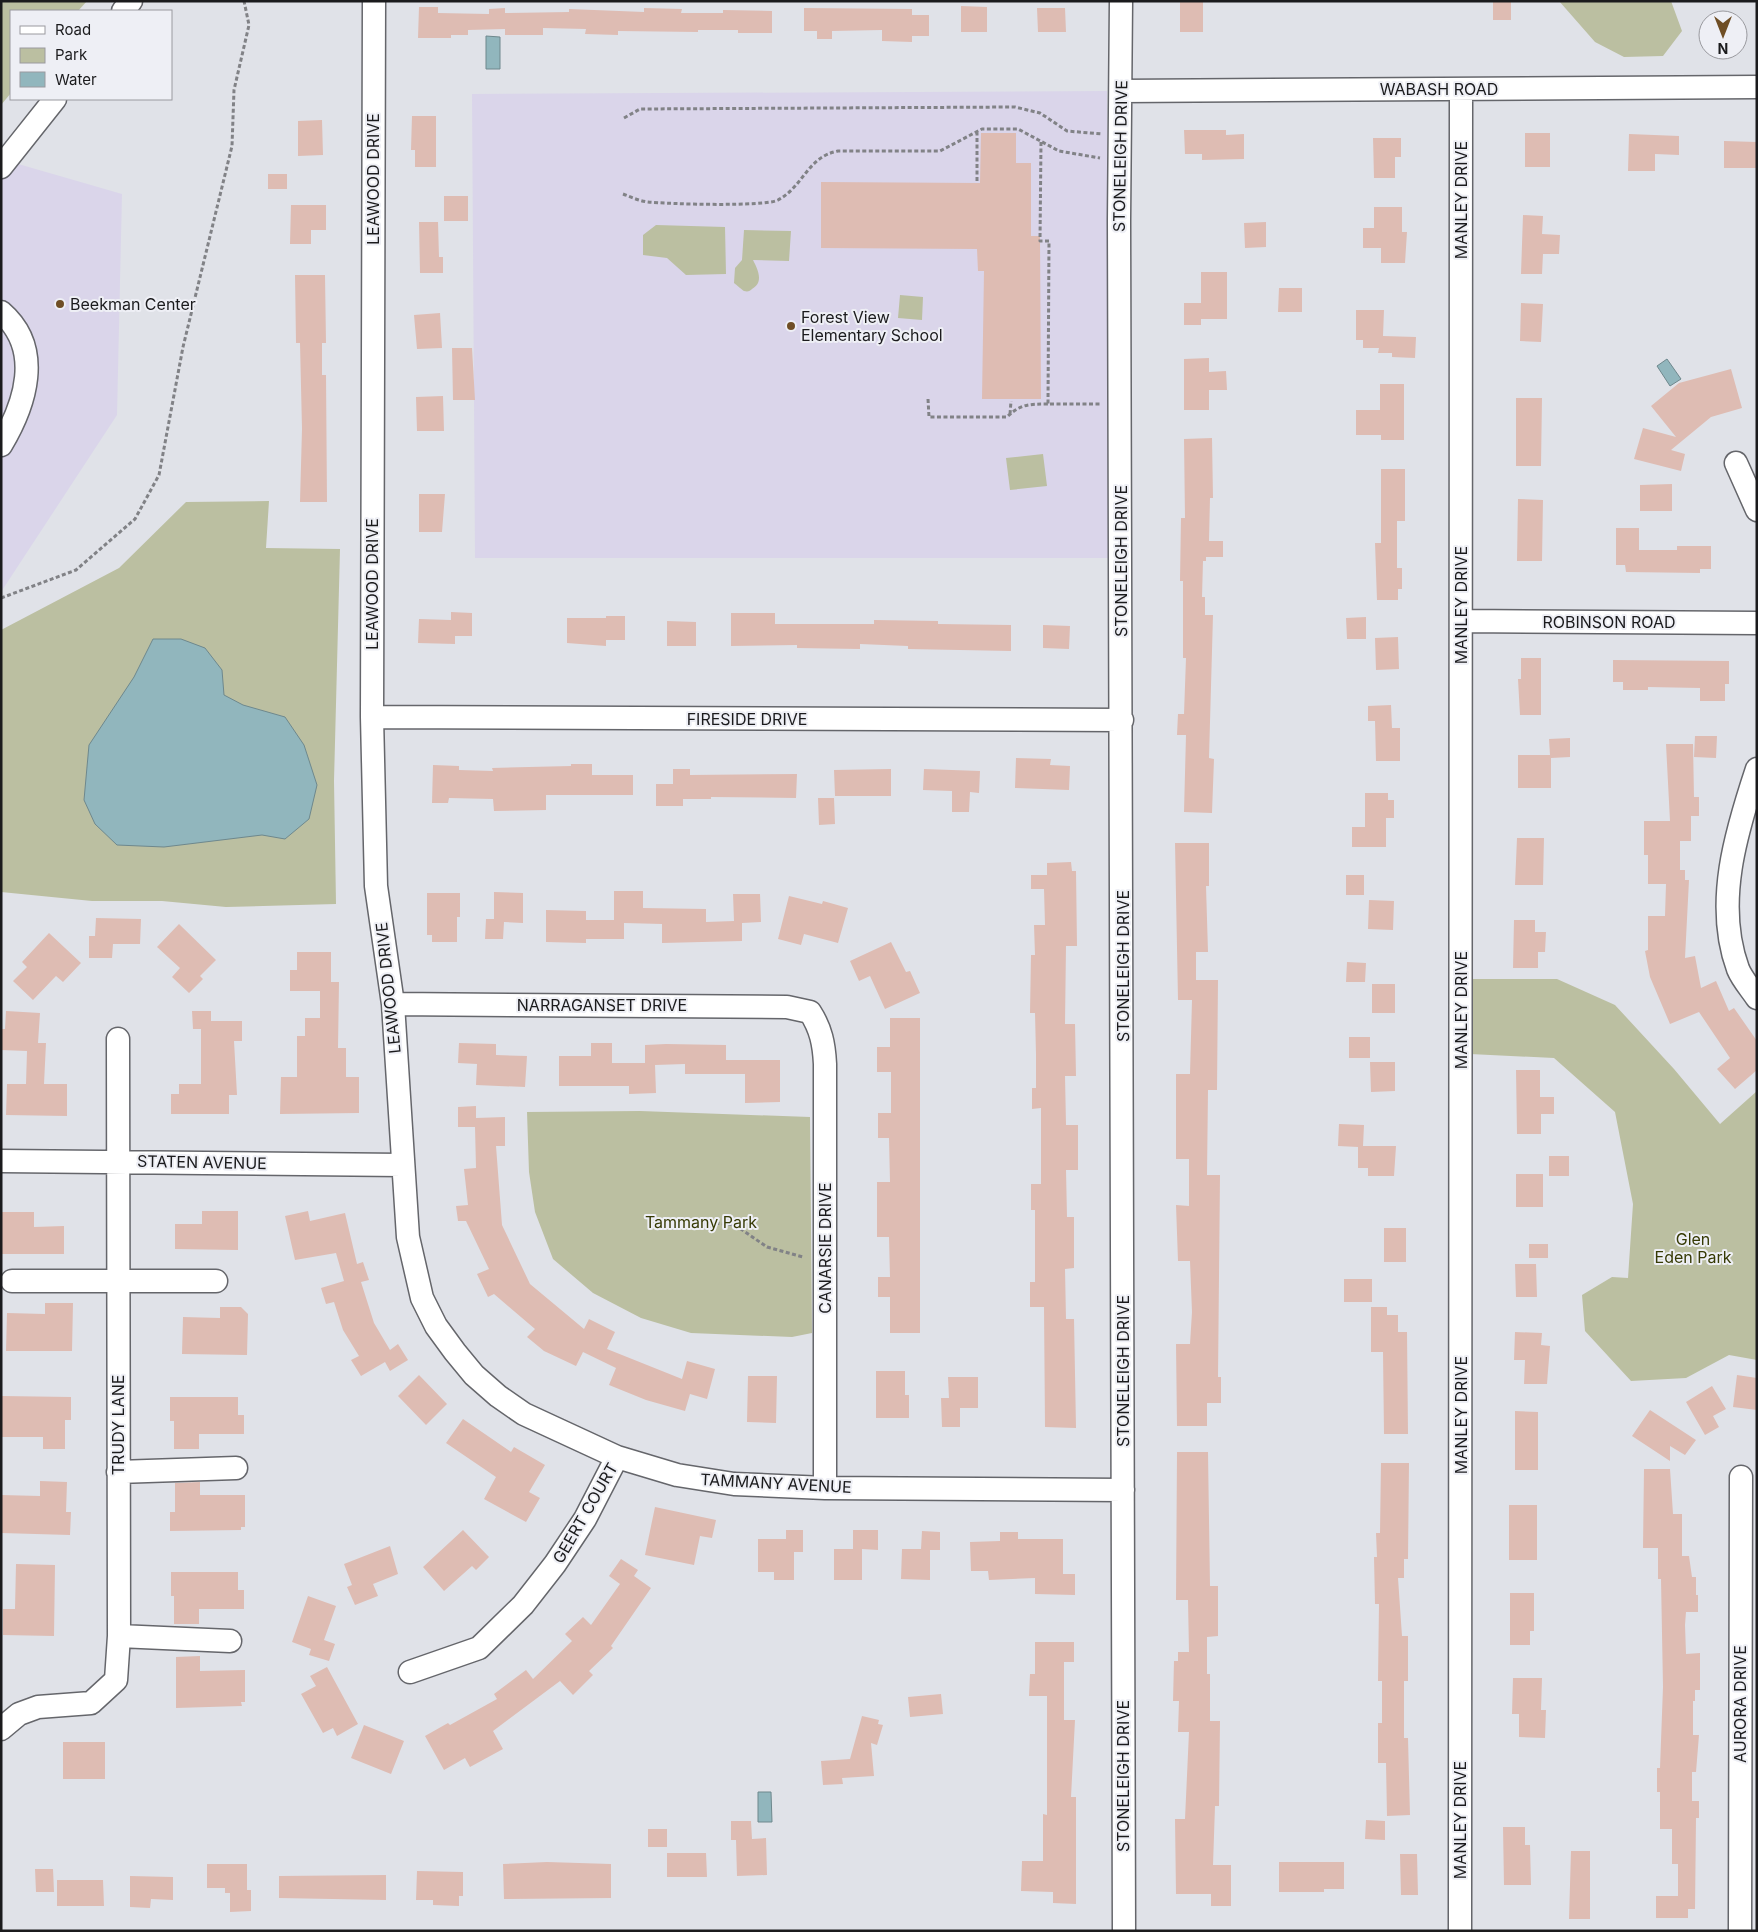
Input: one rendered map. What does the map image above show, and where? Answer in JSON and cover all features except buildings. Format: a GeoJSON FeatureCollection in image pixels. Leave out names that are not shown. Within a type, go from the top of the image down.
{"type":"FeatureCollection","features":[{"type":"Feature","properties":{"kind":"street","name":"LEAWOOD DRIVE"},"geometry":{"type":"LineString","coordinates":[[374,1],[372,717],[376,886],[393,1004],[402,1165]]}},
{"type":"Feature","properties":{"kind":"street","name":"STONELEIGH DRIVE"},"geometry":{"type":"LineString","coordinates":[[1121,1],[1124,1931]]}},
{"type":"Feature","properties":{"kind":"street","name":"WABASH ROAD"},"geometry":{"type":"LineString","coordinates":[[1122,91],[1757,87]]}},
{"type":"Feature","properties":{"kind":"street","name":"MANLEY DRIVE"},"geometry":{"type":"LineString","coordinates":[[1460,1931],[1461,89]]}},
{"type":"Feature","properties":{"kind":"street"},"geometry":{"type":"LineString","coordinates":[[1,168],[54,100]]}},
{"type":"Feature","properties":{"kind":"street"},"geometry":{"type":"LineString","coordinates":[[1,312],[16,328],[23,345],[26,381],[22,402],[1,445]]}},
{"type":"Feature","properties":{"kind":"street"},"geometry":{"type":"LineString","coordinates":[[1736,463],[1757,510]]}},
{"type":"Feature","properties":{"kind":"street","name":"ROBINSON ROAD"},"geometry":{"type":"LineString","coordinates":[[1462,621],[1757,623]]}},
{"type":"Feature","properties":{"kind":"street","name":"FIRESIDE DRIVE"},"geometry":{"type":"LineString","coordinates":[[372,717],[1122,720]]}},
{"type":"Feature","properties":{"kind":"street"},"geometry":{"type":"LineString","coordinates":[[1757,769],[1737,828],[1730,878],[1729,927],[1738,970],[1757,998]]}},
{"type":"Feature","properties":{"kind":"street","name":"NARRAGANSET DRIVE"},"geometry":{"type":"LineString","coordinates":[[393,1004],[787,1007],[810,1012]]}},
{"type":"Feature","properties":{"kind":"street","name":"CANARSIE DRIVE"},"geometry":{"type":"LineString","coordinates":[[810,1012],[818,1024],[824,1041],[825,1064],[825,1488]]}},
{"type":"Feature","properties":{"kind":"street","name":"TRUDY LANE"},"geometry":{"type":"LineString","coordinates":[[1,1729],[18,1714],[38,1707],[91,1703],[116,1680],[119,1636],[118,1039]]}},
{"type":"Feature","properties":{"kind":"street","name":"STATEN AVENUE"},"geometry":{"type":"LineString","coordinates":[[1,1161],[402,1165]]}},
{"type":"Feature","properties":{"kind":"street","name":"TAMMANY AVENUE"},"geometry":{"type":"LineString","coordinates":[[402,1165],[408,1237],[414,1271],[422,1298],[436,1326],[474,1375],[498,1396],[524,1414],[617,1457],[677,1475],[706,1481],[825,1488],[1123,1490]]}},
{"type":"Feature","properties":{"kind":"street"},"geometry":{"type":"LineString","coordinates":[[12,1280],[216,1281]]}},
{"type":"Feature","properties":{"kind":"street","name":"GEERT COURT"},"geometry":{"type":"LineString","coordinates":[[410,1672],[479,1648],[523,1605],[555,1564],[585,1519],[617,1457]]}},
{"type":"Feature","properties":{"kind":"street"},"geometry":{"type":"LineString","coordinates":[[118,1472],[236,1468]]}},
{"type":"Feature","properties":{"kind":"street","name":"AURORA DRIVE"},"geometry":{"type":"LineString","coordinates":[[1740,1931],[1741,1477]]}},
{"type":"Feature","properties":{"kind":"street"},"geometry":{"type":"LineString","coordinates":[[119,1636],[230,1641]]}},
{"type":"Feature","properties":{"kind":"path"},"geometry":{"type":"LineString","coordinates":[[1,598],[76,570],[135,519],[159,475],[183,347],[232,146],[234,90],[249,24],[244,1]]}},
{"type":"Feature","properties":{"kind":"path"},"geometry":{"type":"LineString","coordinates":[[624,118],[640,109],[1015,107],[1040,113],[1067,131],[1103,134]]}},
{"type":"Feature","properties":{"kind":"path"},"geometry":{"type":"LineString","coordinates":[[623,194],[648,202],[770,203],[791,191],[813,164],[826,153],[838,151],[940,151],[982,129],[1018,129],[1041,142],[1067,153],[1104,158]]}},
{"type":"Feature","properties":{"kind":"path"},"geometry":{"type":"LineString","coordinates":[[977,131],[977,180]]}},
{"type":"Feature","properties":{"kind":"path"},"geometry":{"type":"LineString","coordinates":[[1041,142],[1040,241],[1049,241],[1048,404]]}},
{"type":"Feature","properties":{"kind":"path"},"geometry":{"type":"LineString","coordinates":[[928,399],[929,416],[1007,417],[1027,404],[1104,404]]}},
{"type":"Feature","properties":{"kind":"path"},"geometry":{"type":"LineString","coordinates":[[1010,415],[1011,401]]}},
{"type":"Feature","properties":{"kind":"path"},"geometry":{"type":"LineString","coordinates":[[696,1221],[735,1225],[767,1247],[803,1257]]}},
{"type":"Feature","properties":{"kind":"shaded area","name":"Forest View Elementary School"},"geometry":{"type":"Polygon","coordinates":[[[1107,91],[1110,558],[475,558],[472,94],[1107,91]]]}},
{"type":"Feature","properties":{"kind":"shaded area","name":"Beekman Center"},"geometry":{"type":"Polygon","coordinates":[[[1,159],[122,194],[117,415],[1,592],[1,159]]]}},
{"type":"Feature","properties":{"kind":"green space"},"geometry":{"type":"Polygon","coordinates":[[[1,1],[87,1],[79,10],[10,10],[10,94],[1,105],[1,1]]]}},
{"type":"Feature","properties":{"kind":"green space"},"geometry":{"type":"Polygon","coordinates":[[[1559,1],[1671,1],[1682,31],[1663,56],[1624,57],[1595,42],[1559,1]]]}},
{"type":"Feature","properties":{"kind":"green space"},"geometry":{"type":"Polygon","coordinates":[[[656,225],[725,227],[726,274],[686,275],[667,258],[643,255],[643,235],[656,225]]]}},
{"type":"Feature","properties":{"kind":"green space"},"geometry":{"type":"Polygon","coordinates":[[[744,230],[791,231],[789,261],[753,260],[759,279],[756,286],[748,291],[744,291],[734,283],[735,268],[742,260],[744,230]]]}},
{"type":"Feature","properties":{"kind":"green space"},"geometry":{"type":"Polygon","coordinates":[[[900,295],[923,297],[922,320],[898,318],[900,295]]]}},
{"type":"Feature","properties":{"kind":"green space"},"geometry":{"type":"Polygon","coordinates":[[[1043,454],[1047,486],[1010,490],[1006,458],[1043,454]]]}},
{"type":"Feature","properties":{"kind":"green space"},"geometry":{"type":"Polygon","coordinates":[[[269,501],[266,548],[340,549],[334,781],[336,904],[226,907],[162,901],[92,901],[1,892],[1,630],[119,568],[186,502],[269,501]]]}},
{"type":"Feature","properties":{"kind":"green space","name":"Glen Eden Park"},"geometry":{"type":"Polygon","coordinates":[[[1469,979],[1557,979],[1615,1005],[1674,1069],[1720,1124],[1757,1091],[1757,1360],[1729,1355],[1686,1378],[1631,1381],[1585,1331],[1582,1295],[1612,1277],[1628,1278],[1633,1204],[1615,1112],[1554,1058],[1470,1054],[1469,979]]]}},
{"type":"Feature","properties":{"kind":"green space","name":"Tammany Park"},"geometry":{"type":"Polygon","coordinates":[[[640,1111],[810,1117],[812,1333],[792,1337],[691,1333],[641,1318],[593,1293],[553,1259],[535,1212],[529,1172],[527,1112],[640,1111]]]}},
{"type":"Feature","properties":{"kind":"water"},"geometry":{"type":"Polygon","coordinates":[[[486,36],[500,37],[500,69],[486,69],[486,36]]]}},
{"type":"Feature","properties":{"kind":"water"},"geometry":{"type":"Polygon","coordinates":[[[1667,359],[1681,379],[1670,386],[1657,366],[1667,359]]]}},
{"type":"Feature","properties":{"kind":"water"},"geometry":{"type":"Polygon","coordinates":[[[153,639],[181,639],[205,648],[222,670],[224,695],[243,705],[285,717],[304,745],[317,785],[309,819],[285,839],[262,835],[164,847],[117,845],[95,824],[84,800],[89,745],[134,677],[153,639]]]}},
{"type":"Feature","properties":{"kind":"water"},"geometry":{"type":"Polygon","coordinates":[[[758,1792],[771,1792],[772,1822],[758,1822],[758,1792]]]}},
{"type":"Feature","properties":{"kind":"place","name":"Beekman Center"},"geometry":{"type":"Point","coordinates":[60,304]}},
{"type":"Feature","properties":{"kind":"place","name":"Forest View Elementary School"},"geometry":{"type":"Point","coordinates":[791,326]}}]}
